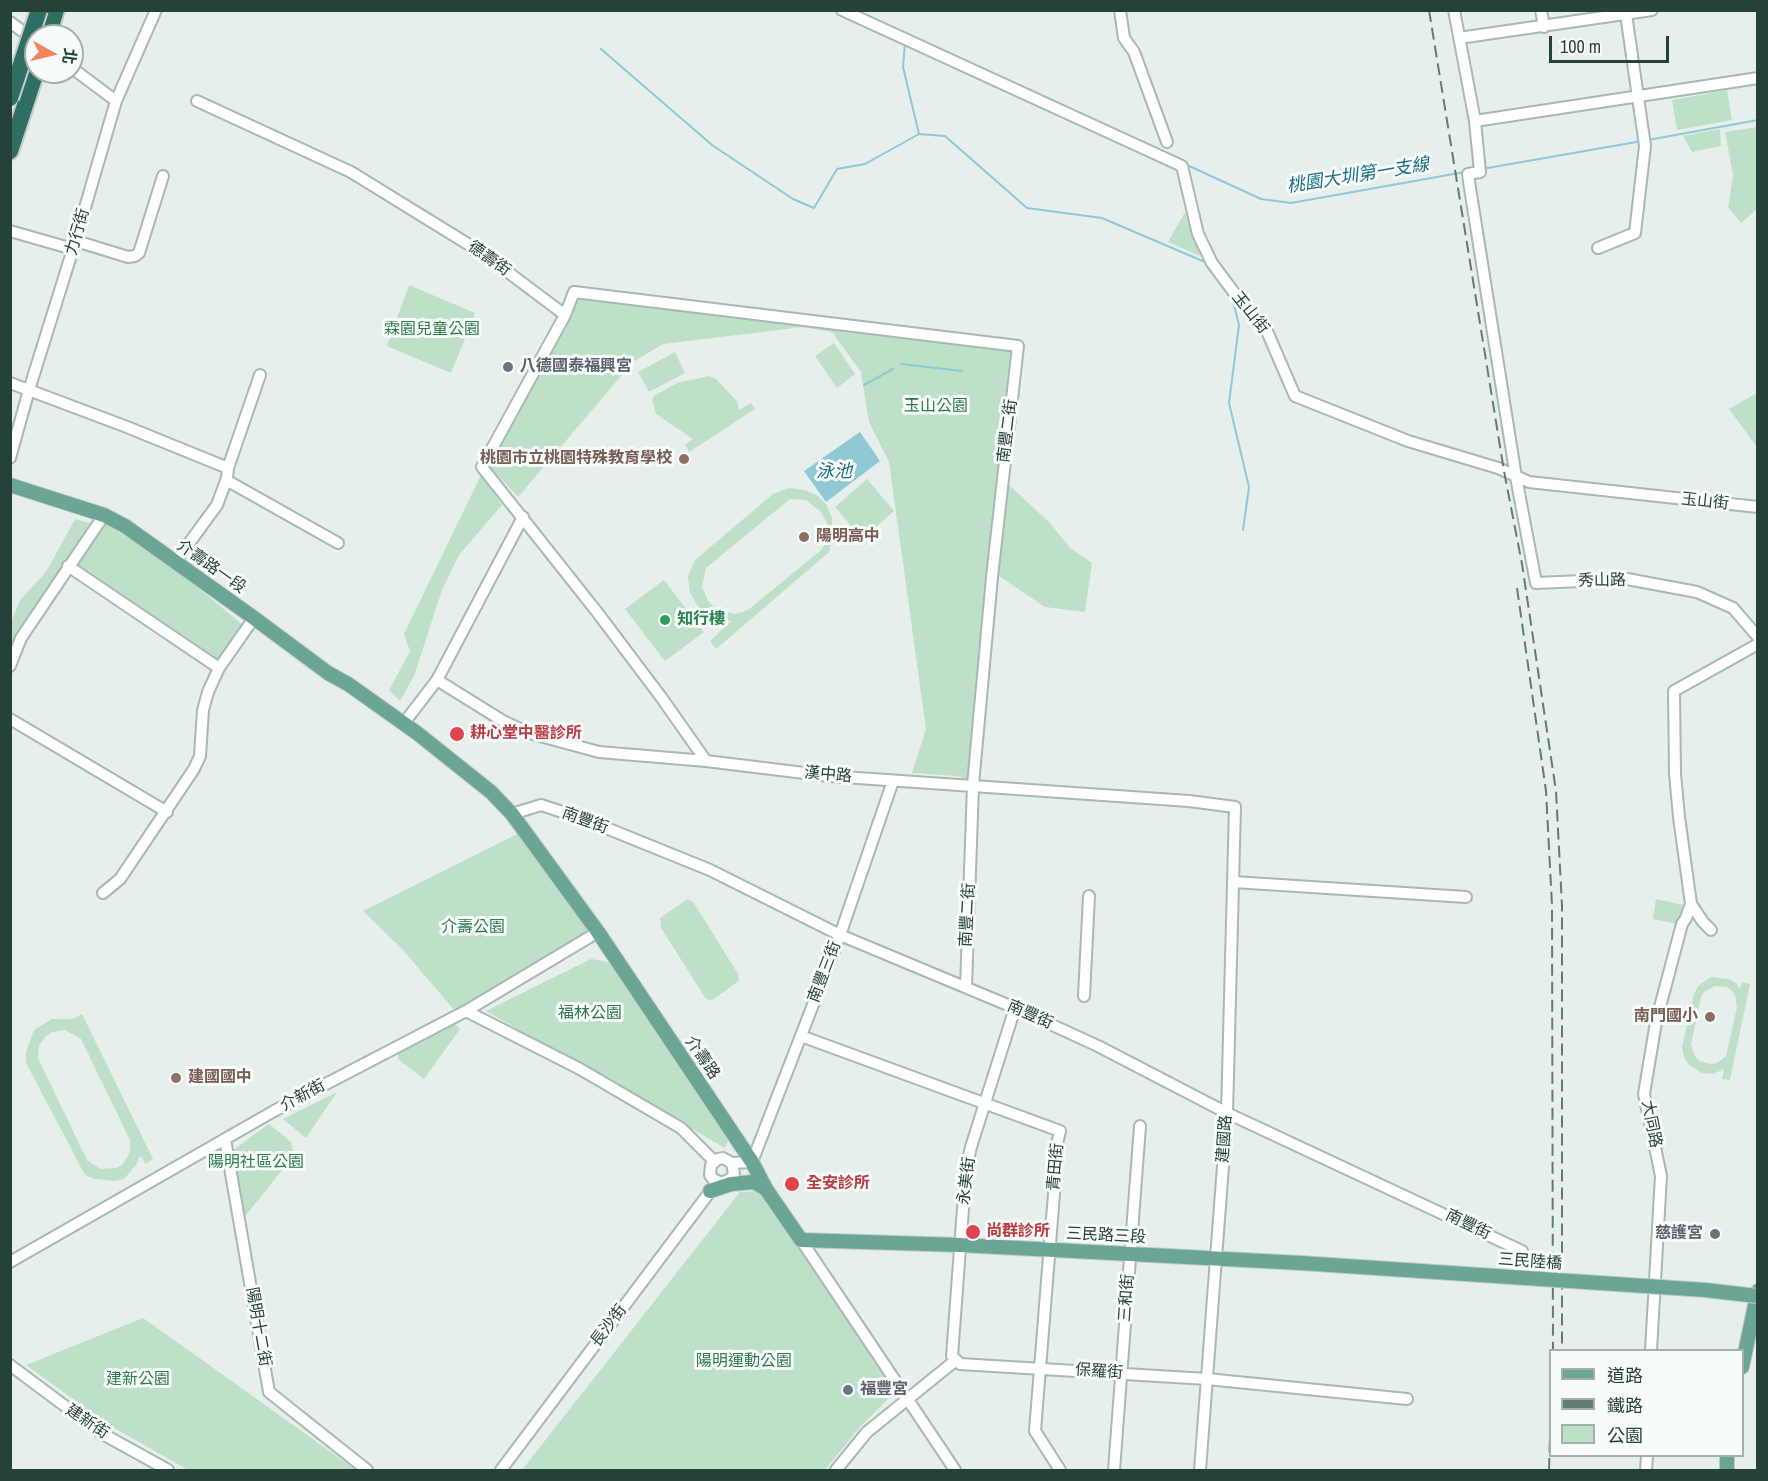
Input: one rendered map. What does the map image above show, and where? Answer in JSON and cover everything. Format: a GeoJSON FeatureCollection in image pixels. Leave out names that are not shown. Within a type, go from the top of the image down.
{"type":"FeatureCollection","features":[{"type":"Feature","properties":{"kind":"highway"},"geometry":{"type":"LineString","coordinates":[[10,98],[39,10]]}},
{"type":"Feature","properties":{"kind":"highway"},"geometry":{"type":"LineString","coordinates":[[10,150],[32,84]]}},
{"type":"Feature","properties":{"kind":"main road","name":"介壽路一段"},"geometry":{"type":"LineString","coordinates":[[10,485],[104,515],[125,526],[328,674],[348,684],[377,704]]}},
{"type":"Feature","properties":{"kind":"main road","name":"介壽路"},"geometry":{"type":"LineString","coordinates":[[377,704],[491,792],[512,814],[598,932],[752,1162],[766,1189],[801,1240]]}},
{"type":"Feature","properties":{"kind":"main road"},"geometry":{"type":"LineString","coordinates":[[713,1187],[754,1182],[766,1189]]}},
{"type":"Feature","properties":{"kind":"main road","name":"三民路三段"},"geometry":{"type":"LineString","coordinates":[[801,1240],[960,1245],[1301,1263]]}},
{"type":"Feature","properties":{"kind":"main road","name":"三民陸橋"},"geometry":{"type":"LineString","coordinates":[[1301,1263],[1757,1294]]}},
{"type":"Feature","properties":{"kind":"main road"},"geometry":{"type":"LineString","coordinates":[[1744,1362],[1757,1294]]}},
{"type":"Feature","properties":{"kind":"street","name":"力行街"},"geometry":{"type":"LineString","coordinates":[[10,458],[116,101],[156,10]]}},
{"type":"Feature","properties":{"kind":"street","name":"玉山街"},"geometry":{"type":"LineString","coordinates":[[842,10],[1182,166],[1198,234],[1212,263],[1238,298],[1266,329],[1295,396],[1408,441],[1498,468],[1529,483],[1758,507]]}},
{"type":"Feature","properties":{"kind":"street"},"geometry":{"type":"LineString","coordinates":[[1120,10],[1124,38],[1134,52],[1167,142]]}},
{"type":"Feature","properties":{"kind":"street"},"geometry":{"type":"LineString","coordinates":[[1454,10],[1475,121],[1476,171],[1470,188],[1516,477]]}},
{"type":"Feature","properties":{"kind":"street"},"geometry":{"type":"LineString","coordinates":[[1541,10],[1544,27]]}},
{"type":"Feature","properties":{"kind":"street"},"geometry":{"type":"LineString","coordinates":[[1459,38],[1652,10]]}},
{"type":"Feature","properties":{"kind":"street"},"geometry":{"type":"LineString","coordinates":[[1598,248],[1635,232],[1644,141],[1626,14]]}},
{"type":"Feature","properties":{"kind":"street"},"geometry":{"type":"LineString","coordinates":[[10,22],[24,32]]}},
{"type":"Feature","properties":{"kind":"street"},"geometry":{"type":"LineString","coordinates":[[84,77],[116,101]]}},
{"type":"Feature","properties":{"kind":"street"},"geometry":{"type":"LineString","coordinates":[[1475,121],[1758,78]]}},
{"type":"Feature","properties":{"kind":"street","name":"德壽街"},"geometry":{"type":"LineString","coordinates":[[197,101],[351,172],[484,254],[565,315]]}},
{"type":"Feature","properties":{"kind":"street"},"geometry":{"type":"LineString","coordinates":[[10,231],[128,257],[135,256],[139,253],[163,176]]}},
{"type":"Feature","properties":{"kind":"street","name":"南豐二街"},"geometry":{"type":"LineString","coordinates":[[565,315],[574,292],[1018,346],[989,607],[973,785],[966,987]]}},
{"type":"Feature","properties":{"kind":"street"},"geometry":{"type":"LineString","coordinates":[[565,315],[482,467],[597,612],[706,761]]}},
{"type":"Feature","properties":{"kind":"street"},"geometry":{"type":"LineString","coordinates":[[176,561],[217,505],[260,375]]}},
{"type":"Feature","properties":{"kind":"street"},"geometry":{"type":"LineString","coordinates":[[10,383],[228,468]]}},
{"type":"Feature","properties":{"kind":"street","name":"秀山路"},"geometry":{"type":"LineString","coordinates":[[1516,477],[1536,583],[1627,579],[1697,592],[1733,608],[1758,637]]}},
{"type":"Feature","properties":{"kind":"street"},"geometry":{"type":"LineString","coordinates":[[226,480],[338,543]]}},
{"type":"Feature","properties":{"kind":"street"},"geometry":{"type":"LineString","coordinates":[[10,666],[21,638],[104,515]]}},
{"type":"Feature","properties":{"kind":"street"},"geometry":{"type":"LineString","coordinates":[[404,723],[437,680],[523,517]]}},
{"type":"Feature","properties":{"kind":"street"},"geometry":{"type":"LineString","coordinates":[[69,566],[219,668]]}},
{"type":"Feature","properties":{"kind":"street"},"geometry":{"type":"LineString","coordinates":[[103,893],[120,879],[194,769],[200,756],[203,710],[208,692],[219,668],[254,618]]}},
{"type":"Feature","properties":{"kind":"street"},"geometry":{"type":"LineString","coordinates":[[1711,930],[1691,904],[1676,782],[1674,691],[1758,644]]}},
{"type":"Feature","properties":{"kind":"street","name":"漢中路"},"geometry":{"type":"LineString","coordinates":[[437,680],[503,721],[529,733],[599,752],[893,781],[1189,801],[1235,807]]}},
{"type":"Feature","properties":{"kind":"street"},"geometry":{"type":"LineString","coordinates":[[10,719],[167,812]]}},
{"type":"Feature","properties":{"kind":"street","name":"南豐三街"},"geometry":{"type":"LineString","coordinates":[[752,1162],[840,935],[893,781]]}},
{"type":"Feature","properties":{"kind":"street","name":"南豐街"},"geometry":{"type":"LineString","coordinates":[[512,814],[541,805],[584,819],[710,870],[840,935],[1016,1008],[1098,1046],[1227,1113],[1522,1251],[1522,1269]]}},
{"type":"Feature","properties":{"kind":"street","name":"建國路"},"geometry":{"type":"LineString","coordinates":[[1200,1470],[1227,1113],[1235,807]]}},
{"type":"Feature","properties":{"kind":"street"},"geometry":{"type":"LineString","coordinates":[[1234,882],[1466,897]]}},
{"type":"Feature","properties":{"kind":"street"},"geometry":{"type":"LineString","coordinates":[[1084,996],[1089,896]]}},
{"type":"Feature","properties":{"kind":"street","name":"大同路"},"geometry":{"type":"LineString","coordinates":[[1651,1349],[1661,1176],[1644,1094],[1656,1022],[1682,924],[1691,904]]}},
{"type":"Feature","properties":{"kind":"street","name":"介新街"},"geometry":{"type":"LineString","coordinates":[[10,1262],[225,1139],[466,1011],[598,932]]}},
{"type":"Feature","properties":{"kind":"street","name":"永美街"},"geometry":{"type":"LineString","coordinates":[[956,1360],[952,1356],[966,1168],[1016,1008]]}},
{"type":"Feature","properties":{"kind":"street"},"geometry":{"type":"LineString","coordinates":[[466,1011],[580,1070],[681,1128],[714,1161]]}},
{"type":"Feature","properties":{"kind":"street","name":"青田街"},"geometry":{"type":"LineString","coordinates":[[801,1036],[1060,1131],[1054,1157],[1035,1431],[1060,1470]]}},
{"type":"Feature","properties":{"kind":"street","name":"三和街"},"geometry":{"type":"LineString","coordinates":[[1114,1470],[1140,1126]]}},
{"type":"Feature","properties":{"kind":"street","name":"陽明十二街"},"geometry":{"type":"LineString","coordinates":[[225,1139],[269,1392],[366,1470]]}},
{"type":"Feature","properties":{"kind":"street"},"geometry":{"type":"LineString","coordinates":[[713,1187],[713,1179],[709,1170],[714,1161],[723,1158],[732,1163],[752,1162]]}},
{"type":"Feature","properties":{"kind":"street","name":"長沙街"},"geometry":{"type":"LineString","coordinates":[[501,1470],[713,1187],[732,1179],[734,1174],[732,1163]]}},
{"type":"Feature","properties":{"kind":"street","name":"介壽路"},"geometry":{"type":"LineString","coordinates":[[801,1240],[955,1470]]}},
{"type":"Feature","properties":{"kind":"street"},"geometry":{"type":"LineString","coordinates":[[836,1470],[867,1432],[906,1398],[956,1360]]}},
{"type":"Feature","properties":{"kind":"street","name":"保羅街"},"geometry":{"type":"LineString","coordinates":[[956,1360],[960,1364],[1207,1379],[1407,1399]]}},
{"type":"Feature","properties":{"kind":"street","name":"建新街"},"geometry":{"type":"LineString","coordinates":[[10,1365],[101,1433],[168,1470]]}},
{"type":"Feature","properties":{"kind":"green space"},"geometry":{"type":"Polygon","coordinates":[[[1727,90],[1732,120],[1677,130],[1672,100],[1727,90]]]}},
{"type":"Feature","properties":{"kind":"green space"},"geometry":{"type":"Polygon","coordinates":[[[1757,127],[1757,209],[1741,223],[1728,207],[1733,175],[1725,132],[1757,127]]]}},
{"type":"Feature","properties":{"kind":"green space"},"geometry":{"type":"Polygon","coordinates":[[[1720,129],[1721,146],[1692,152],[1683,136],[1720,129]]]}},
{"type":"Feature","properties":{"kind":"green space"},"geometry":{"type":"Polygon","coordinates":[[[1185,212],[1200,256],[1168,242],[1185,212]]]}},
{"type":"Feature","properties":{"kind":"green space","name":"霖園兒童公園"},"geometry":{"type":"Polygon","coordinates":[[[409,285],[475,313],[451,373],[387,346],[409,285]]]}},
{"type":"Feature","properties":{"kind":"green space","name":"玉山公園"},"geometry":{"type":"Polygon","coordinates":[[[582,297],[836,326],[843,332],[1006,349],[1010,352],[981,630],[969,780],[957,776],[912,773],[926,729],[889,462],[869,422],[861,372],[832,332],[803,327],[663,344],[633,362],[518,497],[490,467],[573,307],[582,297]]]}},
{"type":"Feature","properties":{"kind":"green space"},"geometry":{"type":"Polygon","coordinates":[[[834,343],[855,374],[837,388],[815,356],[834,343]]]}},
{"type":"Feature","properties":{"kind":"green space"},"geometry":{"type":"Polygon","coordinates":[[[675,352],[685,373],[649,392],[638,372],[675,352]]]}},
{"type":"Feature","properties":{"kind":"green space"},"geometry":{"type":"Polygon","coordinates":[[[709,376],[716,379],[737,401],[739,410],[751,403],[755,409],[689,452],[685,445],[693,439],[656,414],[652,400],[654,396],[677,383],[709,376]]]}},
{"type":"Feature","properties":{"kind":"green space"},"geometry":{"type":"Polygon","coordinates":[[[1757,393],[1757,447],[1729,409],[1757,393]]]}},
{"type":"Feature","properties":{"kind":"green space"},"geometry":{"type":"Polygon","coordinates":[[[481,475],[502,505],[459,555],[442,590],[414,676],[400,701],[389,690],[410,651],[404,634],[481,475]]]}},
{"type":"Feature","properties":{"kind":"green space"},"geometry":{"type":"Polygon","coordinates":[[[867,479],[894,511],[862,539],[835,507],[867,479]]]}},
{"type":"Feature","properties":{"kind":"green space"},"geometry":{"type":"Polygon","coordinates":[[[1008,484],[1050,523],[1070,548],[1092,563],[1085,612],[1045,607],[996,574],[1008,484]]]}},
{"type":"Feature","properties":{"kind":"green space"},"geometry":{"type":"Polygon","coordinates":[[[789,488],[804,490],[817,495],[826,504],[832,518],[833,536],[829,552],[716,649],[710,641],[731,621],[714,619],[700,610],[690,593],[688,576],[695,560],[773,494],[789,488]],[[790,499],[706,568],[702,587],[708,601],[717,610],[735,614],[748,610],[820,551],[827,541],[829,527],[821,512],[806,500],[790,499]]]}},
{"type":"Feature","properties":{"kind":"green space"},"geometry":{"type":"Polygon","coordinates":[[[75,519],[90,523],[11,646],[10,624],[20,600],[46,572],[75,519]]]}},
{"type":"Feature","properties":{"kind":"green space"},"geometry":{"type":"Polygon","coordinates":[[[105,523],[177,570],[245,627],[222,663],[76,565],[105,523]]]}},
{"type":"Feature","properties":{"kind":"green space","name":"知行樓"},"geometry":{"type":"Polygon","coordinates":[[[664,580],[704,632],[665,661],[625,609],[664,580]]]}},
{"type":"Feature","properties":{"kind":"green space","name":"介壽公園"},"geometry":{"type":"Polygon","coordinates":[[[521,832],[597,936],[454,1010],[404,951],[363,911],[521,832]]]}},
{"type":"Feature","properties":{"kind":"green space"},"geometry":{"type":"Polygon","coordinates":[[[688,899],[694,903],[738,974],[739,981],[712,1000],[706,999],[661,928],[660,918],[688,899]]]}},
{"type":"Feature","properties":{"kind":"green space"},"geometry":{"type":"Polygon","coordinates":[[[1656,899],[1684,905],[1683,917],[1678,924],[1653,919],[1656,899]]]}},
{"type":"Feature","properties":{"kind":"green space","name":"福林公園"},"geometry":{"type":"Polygon","coordinates":[[[591,959],[614,963],[731,1133],[725,1148],[486,1011],[591,959]]]}},
{"type":"Feature","properties":{"kind":"green space"},"geometry":{"type":"Polygon","coordinates":[[[1711,977],[1729,979],[1740,989],[1742,982],[1750,984],[1730,1080],[1722,1079],[1724,1069],[1713,1074],[1702,1073],[1689,1065],[1684,1057],[1682,1047],[1694,994],[1698,986],[1711,977]],[[1715,986],[1704,992],[1701,997],[1691,1045],[1699,1061],[1717,1063],[1726,1056],[1737,1007],[1735,995],[1727,987],[1715,986]]]}},
{"type":"Feature","properties":{"kind":"green space"},"geometry":{"type":"Polygon","coordinates":[[[82,1014],[153,1159],[146,1164],[140,1156],[136,1165],[124,1179],[115,1181],[95,1179],[85,1175],[26,1063],[26,1052],[34,1030],[52,1019],[72,1019],[82,1014]],[[65,1030],[52,1032],[39,1046],[38,1058],[87,1160],[100,1169],[116,1168],[122,1165],[127,1158],[130,1151],[130,1140],[81,1039],[65,1030]]]}},
{"type":"Feature","properties":{"kind":"green space"},"geometry":{"type":"Polygon","coordinates":[[[454,1023],[460,1029],[424,1079],[398,1059],[398,1052],[454,1023]]]}},
{"type":"Feature","properties":{"kind":"green space"},"geometry":{"type":"Polygon","coordinates":[[[337,1092],[306,1138],[283,1119],[337,1092]]]}},
{"type":"Feature","properties":{"kind":"green space","name":"陽明社區公園"},"geometry":{"type":"Polygon","coordinates":[[[269,1124],[291,1142],[294,1155],[243,1219],[230,1152],[269,1124]]]}},
{"type":"Feature","properties":{"kind":"green space","name":"陽明運動公園"},"geometry":{"type":"Polygon","coordinates":[[[760,1191],[895,1392],[861,1426],[825,1470],[522,1470],[740,1192],[760,1191]]]}},
{"type":"Feature","properties":{"kind":"green space","name":"建新公園"},"geometry":{"type":"Polygon","coordinates":[[[143,1318],[356,1470],[188,1470],[109,1425],[26,1365],[143,1318]]]}},
{"type":"Feature","properties":{"kind":"water","name":"泳池"},"geometry":{"type":"Polygon","coordinates":[[[860,432],[880,461],[826,502],[804,471],[860,432]]]}},
{"type":"Feature","properties":{"kind":"waterway"},"geometry":{"type":"LineString","coordinates":[[601,49],[712,145],[793,199],[814,208],[837,169],[865,164],[919,134],[903,67],[905,43]]}},
{"type":"Feature","properties":{"kind":"waterway","name":"桃園大圳第一支線"},"geometry":{"type":"LineString","coordinates":[[1648,140],[1758,120]]}},
{"type":"Feature","properties":{"kind":"waterway"},"geometry":{"type":"LineString","coordinates":[[919,134],[945,136],[1027,208],[1102,218],[1205,262],[1209,267]]}},
{"type":"Feature","properties":{"kind":"waterway","name":"桃園大圳第一支線"},"geometry":{"type":"LineString","coordinates":[[1482,169],[1642,141]]}},
{"type":"Feature","properties":{"kind":"waterway","name":"桃園大圳第一支線"},"geometry":{"type":"LineString","coordinates":[[1187,165],[1261,199],[1291,203],[1465,172]]}},
{"type":"Feature","properties":{"kind":"waterway"},"geometry":{"type":"LineString","coordinates":[[1232,297],[1239,325],[1229,403],[1249,487],[1243,530]]}},
{"type":"Feature","properties":{"kind":"waterway"},"geometry":{"type":"LineString","coordinates":[[901,364],[962,371]]}},
{"type":"Feature","properties":{"kind":"waterway"},"geometry":{"type":"LineString","coordinates":[[864,385],[893,369]]}},
{"type":"Feature","properties":{"kind":"railway"},"geometry":{"type":"LineString","coordinates":[[1429,10],[1504,471],[1522,564],[1556,791],[1562,906],[1562,1349]]}},
{"type":"Feature","properties":{"kind":"railway"},"geometry":{"type":"LineString","coordinates":[[1517,588],[1546,791],[1552,905],[1553,1349]]}},
{"type":"Feature","properties":{"kind":"railway"},"geometry":{"type":"LineString","coordinates":[[1549,1457],[1549,1470]]}},
{"type":"Feature","properties":{"kind":"place","name":"八德國泰福興宮"},"geometry":{"type":"Point","coordinates":[508,367]}},
{"type":"Feature","properties":{"kind":"place","name":"桃園市立桃園特殊教育學校"},"geometry":{"type":"Point","coordinates":[684,459]}},
{"type":"Feature","properties":{"kind":"place","name":"陽明高中"},"geometry":{"type":"Point","coordinates":[804,537]}},
{"type":"Feature","properties":{"kind":"place","name":"知行樓"},"geometry":{"type":"Point","coordinates":[665,620]}},
{"type":"Feature","properties":{"kind":"place","name":"耕心堂中醫診所"},"geometry":{"type":"Point","coordinates":[457,734]}},
{"type":"Feature","properties":{"kind":"place","name":"南門國小"},"geometry":{"type":"Point","coordinates":[1710,1017]}},
{"type":"Feature","properties":{"kind":"place","name":"建國國中"},"geometry":{"type":"Point","coordinates":[176,1078]}},
{"type":"Feature","properties":{"kind":"place","name":"全安診所"},"geometry":{"type":"Point","coordinates":[792,1184]}},
{"type":"Feature","properties":{"kind":"place","name":"尚群診所"},"geometry":{"type":"Point","coordinates":[973,1232]}},
{"type":"Feature","properties":{"kind":"place","name":"慈護宮"},"geometry":{"type":"Point","coordinates":[1715,1234]}},
{"type":"Feature","properties":{"kind":"place","name":"福豐宮"},"geometry":{"type":"Point","coordinates":[848,1390]}}]}
